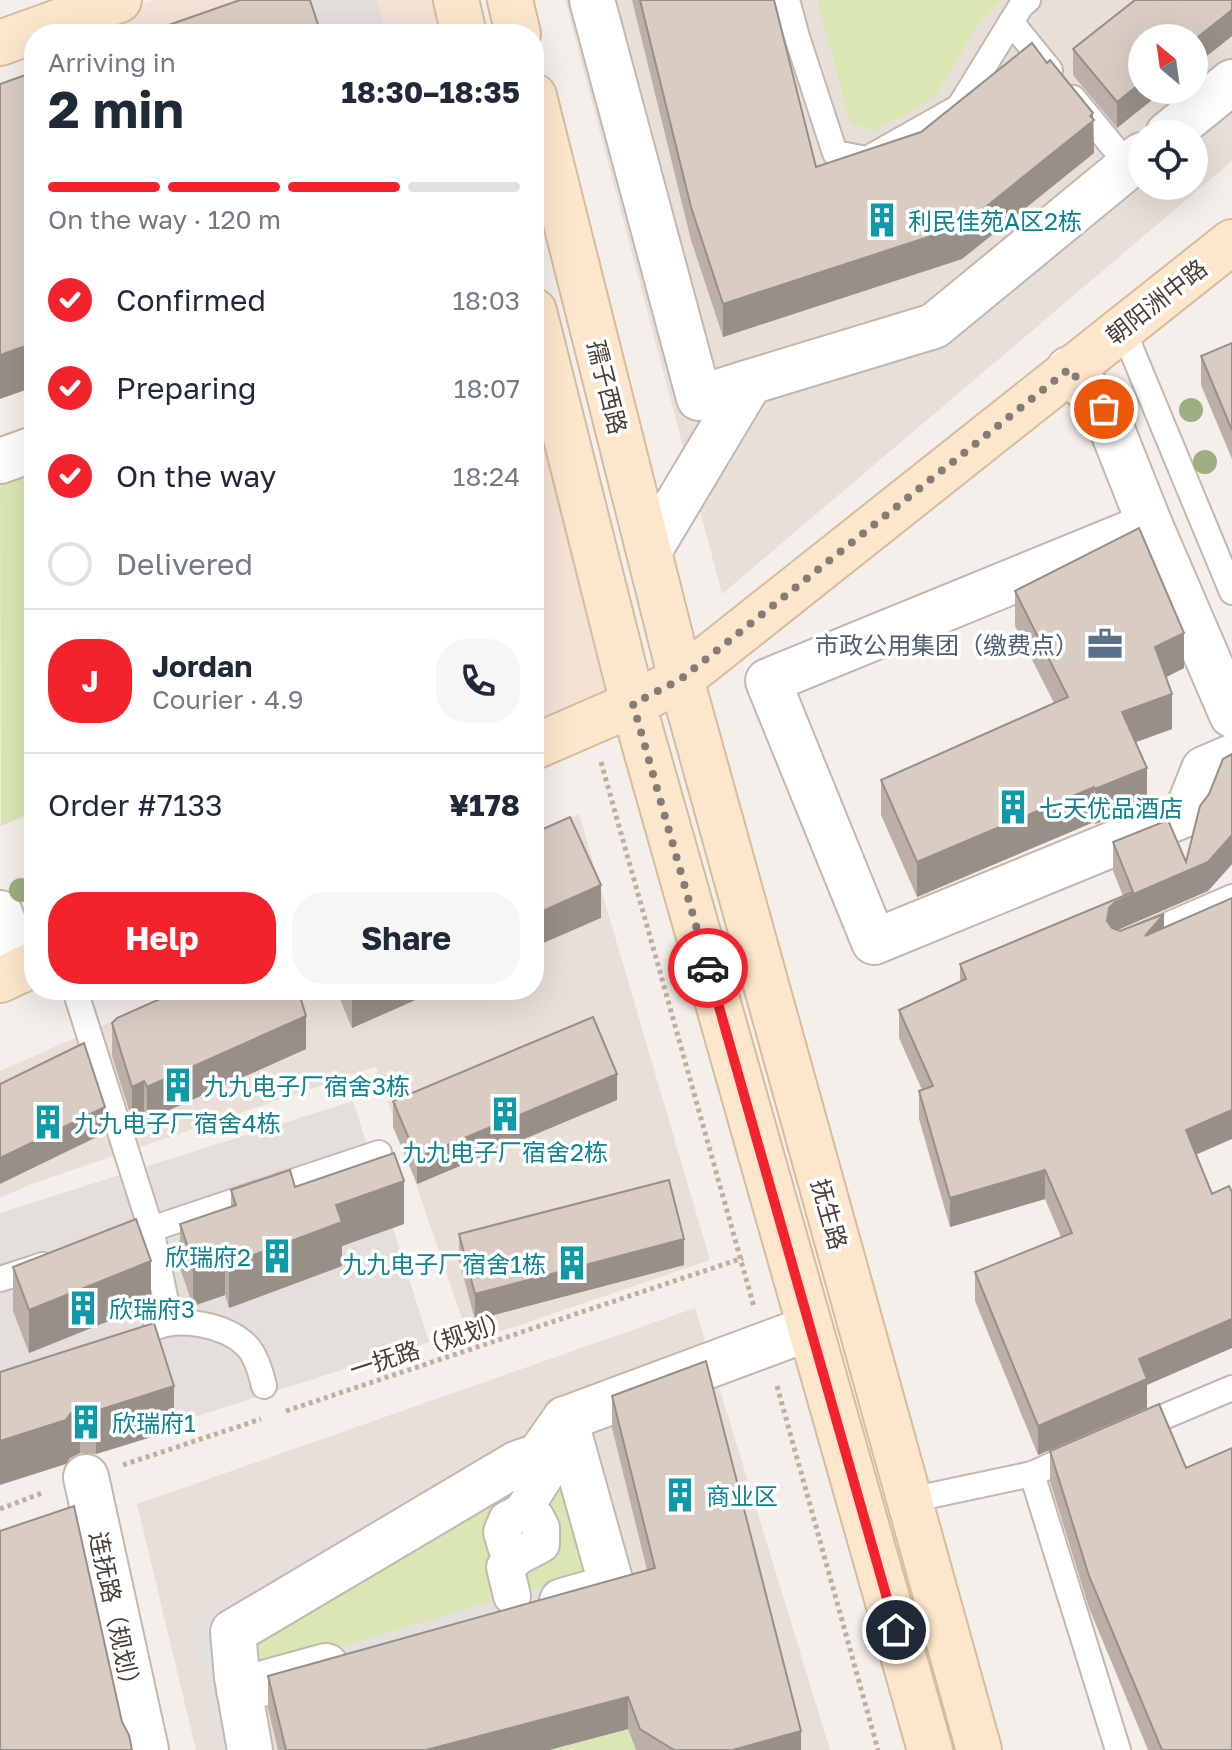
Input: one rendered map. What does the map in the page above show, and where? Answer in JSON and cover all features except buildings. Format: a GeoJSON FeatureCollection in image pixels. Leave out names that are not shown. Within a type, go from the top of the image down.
{"type":"FeatureCollection","features":[{"type":"Feature","properties":{"kind":"main road"},"geometry":{"type":"LineString","coordinates":[[53,24],[119,0]]}},
{"type":"Feature","properties":{"kind":"main road"},"geometry":{"type":"LineString","coordinates":[[456,0],[462,24]]}},
{"type":"Feature","properties":{"kind":"main road"},"geometry":{"type":"LineString","coordinates":[[510,0],[516,24]]}},
{"type":"Feature","properties":{"kind":"main road"},"geometry":{"type":"LineString","coordinates":[[0,43],[24,34]]}},
{"type":"Feature","properties":{"kind":"main road","name":"孺子西路"},"geometry":{"type":"LineString","coordinates":[[544,136],[681,679]]}},
{"type":"Feature","properties":{"kind":"main road","name":"朝阳洲中路"},"geometry":{"type":"LineString","coordinates":[[544,743],[633,704],[681,679],[1232,242]]}},
{"type":"Feature","properties":{"kind":"main road"},"geometry":{"type":"LineString","coordinates":[[544,351],[633,704],[810,1328],[924,1749]]}},
{"type":"Feature","properties":{"kind":"main road","name":"抚生路"},"geometry":{"type":"LineString","coordinates":[[681,679],[979,1750]]}},
{"type":"Feature","properties":{"kind":"street"},"geometry":{"type":"LineString","coordinates":[[592,0],[699,398],[934,326],[1128,167]]}},
{"type":"Feature","properties":{"kind":"street"},"geometry":{"type":"LineString","coordinates":[[1185,120],[1232,82]]}},
{"type":"Feature","properties":{"kind":"street"},"geometry":{"type":"LineString","coordinates":[[1069,369],[1104,409],[1232,715]]}},
{"type":"Feature","properties":{"kind":"street"},"geometry":{"type":"LineString","coordinates":[[649,551],[750,382]]}},
{"type":"Feature","properties":{"kind":"street"},"geometry":{"type":"LineString","coordinates":[[0,461],[24,453]]}},
{"type":"Feature","properties":{"kind":"street"},"geometry":{"type":"LineString","coordinates":[[1150,525],[768,681],[874,942],[1186,814],[1204,769],[1232,757]]}},
{"type":"Feature","properties":{"kind":"street"},"geometry":{"type":"LineString","coordinates":[[0,913],[18,971]]}},
{"type":"Feature","properties":{"kind":"street"},"geometry":{"type":"LineString","coordinates":[[250,1750],[233,1632],[542,1446],[607,1403],[810,1328]]}},
{"type":"Feature","properties":{"kind":"street"},"geometry":{"type":"LineString","coordinates":[[542,1446],[558,1456],[522,1512],[507,1520],[502,1532],[506,1546],[520,1555],[505,1567],[498,1609],[612,1587],[542,1446]]}},
{"type":"Feature","properties":{"kind":"street","name":"连抚路（规划）"},"geometry":{"type":"LineString","coordinates":[[86,1477],[146,1750]]}},
{"type":"Feature","properties":{"kind":"street"},"geometry":{"type":"LineString","coordinates":[[239,1690],[357,1657]]}},
{"type":"Feature","properties":{"kind":"lane"},"geometry":{"type":"LineString","coordinates":[[787,0],[835,153],[867,159],[959,107],[1021,6],[1028,0]]}},
{"type":"Feature","properties":{"kind":"lane"},"geometry":{"type":"LineString","coordinates":[[1011,22],[1128,153]]}},
{"type":"Feature","properties":{"kind":"lane"},"geometry":{"type":"LineString","coordinates":[[1122,327],[1232,592]]}},
{"type":"Feature","properties":{"kind":"lane"},"geometry":{"type":"LineString","coordinates":[[1121,945],[1232,897]]}},
{"type":"Feature","properties":{"kind":"lane"},"geometry":{"type":"LineString","coordinates":[[78,1000],[151,1229],[170,1321]]}},
{"type":"Feature","properties":{"kind":"lane"},"geometry":{"type":"LineString","coordinates":[[91,1249],[379,1153]]}},
{"type":"Feature","properties":{"kind":"lane"},"geometry":{"type":"LineString","coordinates":[[0,1279],[61,1259]]}},
{"type":"Feature","properties":{"kind":"lane"},"geometry":{"type":"LineString","coordinates":[[127,1337],[170,1321],[223,1330],[248,1346],[264,1386]]}},
{"type":"Feature","properties":{"kind":"lane"},"geometry":{"type":"LineString","coordinates":[[910,1500],[1032,1474],[1232,1388]]}},
{"type":"Feature","properties":{"kind":"lane"},"geometry":{"type":"LineString","coordinates":[[1032,1474],[1118,1750]]}},
{"type":"Feature","properties":{"kind":"path"},"geometry":{"type":"LineString","coordinates":[[590,722],[878,1750]]}},
{"type":"Feature","properties":{"kind":"path","name":"一抚路（规划）"},"geometry":{"type":"LineString","coordinates":[[280,1413],[786,1244]]}},
{"type":"Feature","properties":{"kind":"path"},"geometry":{"type":"LineString","coordinates":[[86,1477],[265,1418]]}},
{"type":"Feature","properties":{"kind":"shaded area"},"geometry":{"type":"Polygon","coordinates":[[[155,0],[434,0],[440,24],[88,24],[155,0]]]}},
{"type":"Feature","properties":{"kind":"shaded area"},"geometry":{"type":"Polygon","coordinates":[[[287,0],[377,0],[384,24],[220,24],[287,0]]]}},
{"type":"Feature","properties":{"kind":"shaded area"},"geometry":{"type":"Polygon","coordinates":[[[565,0],[1232,0],[1232,161],[1208,181],[1208,120],[1128,120],[1128,200],[1186,200],[722,594],[565,0]]]}},
{"type":"Feature","properties":{"kind":"shaded area"},"geometry":{"type":"Polygon","coordinates":[[[544,445],[606,695],[544,723],[544,445]]]}},
{"type":"Feature","properties":{"kind":"shaded area"},"geometry":{"type":"Polygon","coordinates":[[[579,814],[710,1260],[470,1342],[376,1067],[31,1184],[0,1198],[0,1071],[160,1000],[544,1000],[544,830],[579,814]]]}},
{"type":"Feature","properties":{"kind":"shaded area"},"geometry":{"type":"Polygon","coordinates":[[[353,1101],[429,1342],[0,1479],[0,1213],[353,1101]]]}},
{"type":"Feature","properties":{"kind":"shaded area"},"geometry":{"type":"Polygon","coordinates":[[[695,1308],[830,1750],[196,1750],[137,1504],[695,1308]]]}},
{"type":"Feature","properties":{"kind":"shaded area"},"geometry":{"type":"Polygon","coordinates":[[[510,1440],[520,1462],[233,1632],[241,1676],[607,1568],[612,1587],[243,1689],[253,1750],[219,1750],[193,1621],[510,1440]]]}},
{"type":"Feature","properties":{"kind":"green space"},"geometry":{"type":"Polygon","coordinates":[[[817,0],[1002,0],[976,27],[935,97],[875,131],[851,124],[817,0]]]}},
{"type":"Feature","properties":{"kind":"green space"},"geometry":{"type":"Polygon","coordinates":[[[24,464],[24,816],[1,826],[0,473],[24,464]]]}},
{"type":"Feature","properties":{"kind":"green space"},"geometry":{"type":"Polygon","coordinates":[[[558,1456],[607,1568],[237,1677],[235,1652],[558,1456]]]}},
{"type":"Feature","properties":{"kind":"green space"},"geometry":{"type":"Polygon","coordinates":[[[628,1729],[636,1750],[551,1750],[628,1729]]]}},
{"type":"Feature","properties":{"kind":"way so far"},"geometry":{"type":"LineString","coordinates":[[708,968],[633,704],[681,679],[1069,369],[1104,409]]}},
{"type":"Feature","properties":{"kind":"place","name":"利民佳苑A区2栋"},"geometry":{"type":"Point","coordinates":[882,220]}},
{"type":"Feature","properties":{"kind":"place","name":"市政公用集团（缴费点）"},"geometry":{"type":"Point","coordinates":[1105,644]}},
{"type":"Feature","properties":{"kind":"place","name":"七天优品酒店"},"geometry":{"type":"Point","coordinates":[1013,807]}},
{"type":"Feature","properties":{"kind":"place","name":"九九电子厂宿舍3栋"},"geometry":{"type":"Point","coordinates":[178,1085]}},
{"type":"Feature","properties":{"kind":"place","name":"九九电子厂宿舍2栋"},"geometry":{"type":"Point","coordinates":[505,1114]}},
{"type":"Feature","properties":{"kind":"place","name":"九九电子厂宿舍4栋"},"geometry":{"type":"Point","coordinates":[48,1122]}},
{"type":"Feature","properties":{"kind":"place","name":"欣瑞府2"},"geometry":{"type":"Point","coordinates":[277,1256]}},
{"type":"Feature","properties":{"kind":"place","name":"九九电子厂宿舍1栋"},"geometry":{"type":"Point","coordinates":[572,1263]}},
{"type":"Feature","properties":{"kind":"place","name":"欣瑞府3"},"geometry":{"type":"Point","coordinates":[83,1308]}},
{"type":"Feature","properties":{"kind":"place","name":"欣瑞府1"},"geometry":{"type":"Point","coordinates":[86,1422]}},
{"type":"Feature","properties":{"kind":"place","name":"商业区"},"geometry":{"type":"Point","coordinates":[680,1495]}},
{"type":"Feature","properties":{"kind":"route"},"geometry":{"type":"LineString","coordinates":[[708,968],[896,1630]]}}]}
